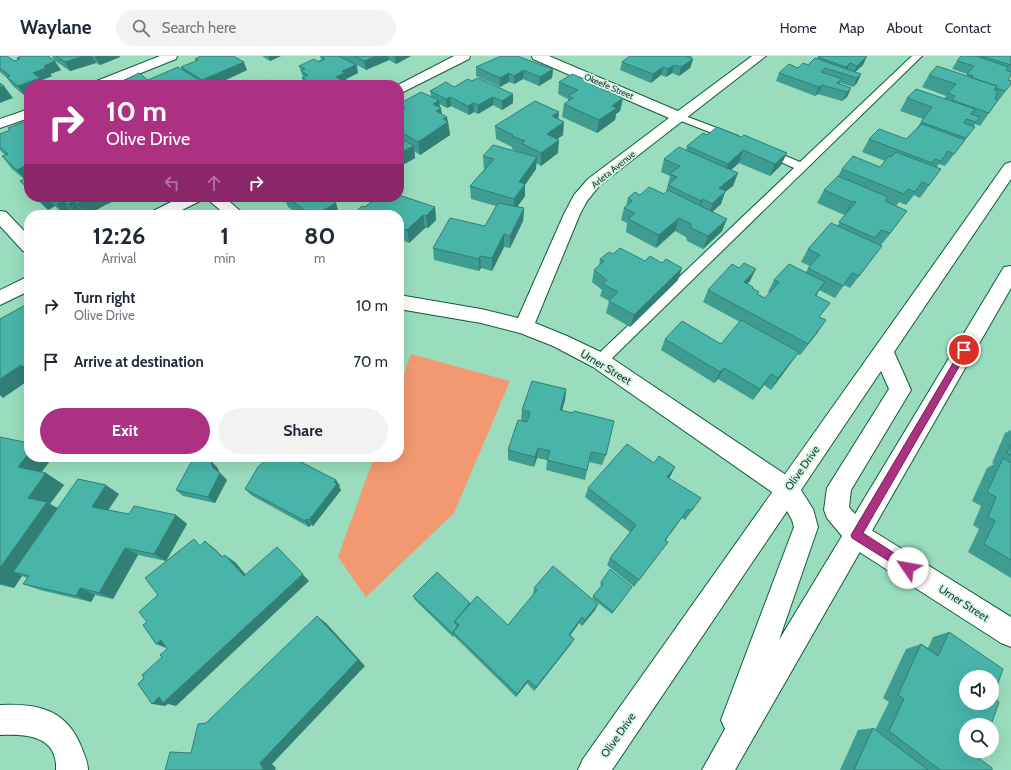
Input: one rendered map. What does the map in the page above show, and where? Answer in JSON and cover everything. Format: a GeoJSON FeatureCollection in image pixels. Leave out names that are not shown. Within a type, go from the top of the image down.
{"type":"FeatureCollection","features":[{"type":"Feature","properties":{"kind":"street"},"geometry":{"type":"LineString","coordinates":[[111,80],[171,56]]}},
{"type":"Feature","properties":{"kind":"street"},"geometry":{"type":"LineString","coordinates":[[404,87],[464,56]]}},
{"type":"Feature","properties":{"kind":"street","name":"Okeefe Street"},"geometry":{"type":"LineString","coordinates":[[538,56],[680,117]]}},
{"type":"Feature","properties":{"kind":"street","name":"Arleta Avenue"},"geometry":{"type":"LineString","coordinates":[[524,327],[580,199],[594,182],[760,56]]}},
{"type":"Feature","properties":{"kind":"street"},"geometry":{"type":"LineString","coordinates":[[0,124],[24,115]]}},
{"type":"Feature","properties":{"kind":"street","name":"Olive Drive"},"geometry":{"type":"LineString","coordinates":[[594,770],[1011,167]]}},
{"type":"Feature","properties":{"kind":"street"},"geometry":{"type":"LineString","coordinates":[[169,210],[184,202]]}},
{"type":"Feature","properties":{"kind":"street"},"geometry":{"type":"LineString","coordinates":[[220,202],[230,210]]}},
{"type":"Feature","properties":{"kind":"street"},"geometry":{"type":"LineString","coordinates":[[0,216],[24,241]]}},
{"type":"Feature","properties":{"kind":"street"},"geometry":{"type":"LineString","coordinates":[[718,770],[1011,272]]}},
{"type":"Feature","properties":{"kind":"street"},"geometry":{"type":"LineString","coordinates":[[0,298],[24,286]]}},
{"type":"Feature","properties":{"kind":"street","name":"Urner Street"},"geometry":{"type":"LineString","coordinates":[[404,303],[481,316],[524,327],[560,341],[600,361],[787,489]]}},
{"type":"Feature","properties":{"kind":"street","name":"Urner Street"},"geometry":{"type":"LineString","coordinates":[[883,351],[900,390],[839,488],[836,510],[856,535],[1011,633]]}},
{"type":"Feature","properties":{"kind":"street"},"geometry":{"type":"LineString","coordinates":[[718,770],[806,527],[804,517],[787,489]]}},
{"type":"Feature","properties":{"kind":"street"},"geometry":{"type":"LineString","coordinates":[[0,720],[25,718],[48,725],[64,742],[72,770]]}},
{"type":"Feature","properties":{"kind":"lane"},"geometry":{"type":"LineString","coordinates":[[600,361],[917,56]]}},
{"type":"Feature","properties":{"kind":"lane"},"geometry":{"type":"LineString","coordinates":[[680,117],[802,167]]}},
{"type":"Feature","properties":{"kind":"shaded area"},"geometry":{"type":"Polygon","coordinates":[[[411,354],[510,381],[454,513],[366,597],[338,557],[372,462],[404,462],[404,374],[411,354]]]}},
{"type":"Feature","properties":{"kind":"building"},"geometry":{"type":"Polygon","coordinates":[[[7,56],[14,61],[20,59],[17,58],[21,56],[48,56],[55,61],[44,66],[46,68],[33,73],[40,78],[34,80],[24,80],[24,84],[18,86],[7,77],[10,76],[0,68],[0,57],[7,56]]]}},
{"type":"Feature","properties":{"kind":"building"},"geometry":{"type":"Polygon","coordinates":[[[56,56],[84,56],[65,62],[56,56]]]}},
{"type":"Feature","properties":{"kind":"building"},"geometry":{"type":"Polygon","coordinates":[[[201,56],[233,56],[244,62],[202,80],[181,67],[198,60],[195,59],[201,56]]]}},
{"type":"Feature","properties":{"kind":"building"},"geometry":{"type":"Polygon","coordinates":[[[321,56],[339,56],[356,65],[342,71],[345,73],[336,77],[341,80],[306,80],[302,78],[308,75],[301,71],[305,69],[299,66],[314,59],[319,62],[325,59],[321,56]]]}},
{"type":"Feature","properties":{"kind":"building"},"geometry":{"type":"Polygon","coordinates":[[[354,56],[377,56],[364,61],[354,56]]]}},
{"type":"Feature","properties":{"kind":"building"},"geometry":{"type":"Polygon","coordinates":[[[501,56],[517,56],[553,69],[540,77],[524,70],[514,76],[509,73],[500,78],[476,67],[501,56]]]}},
{"type":"Feature","properties":{"kind":"building"},"geometry":{"type":"Polygon","coordinates":[[[630,56],[685,56],[693,59],[681,67],[674,65],[668,69],[663,67],[653,74],[622,62],[630,56]]]}},
{"type":"Feature","properties":{"kind":"building"},"geometry":{"type":"Polygon","coordinates":[[[867,56],[857,66],[850,63],[846,67],[818,57],[867,56]]]}},
{"type":"Feature","properties":{"kind":"building"},"geometry":{"type":"Polygon","coordinates":[[[961,56],[976,56],[1008,67],[1006,70],[1011,72],[1008,80],[1011,81],[1011,84],[1005,91],[996,88],[997,86],[972,78],[973,76],[967,74],[974,66],[957,61],[961,56]]]}},
{"type":"Feature","properties":{"kind":"building"},"geometry":{"type":"Polygon","coordinates":[[[981,56],[1011,56],[1011,65],[981,56]]]}},
{"type":"Feature","properties":{"kind":"building"},"geometry":{"type":"Polygon","coordinates":[[[815,58],[861,74],[857,78],[825,68],[821,72],[842,79],[837,83],[851,88],[847,92],[822,85],[819,87],[779,73],[789,64],[798,68],[803,63],[808,65],[815,58]]]}},
{"type":"Feature","properties":{"kind":"building"},"geometry":{"type":"Polygon","coordinates":[[[937,66],[997,86],[994,90],[998,91],[995,99],[998,100],[989,113],[952,100],[955,96],[948,93],[956,84],[929,75],[937,66]]]}},
{"type":"Feature","properties":{"kind":"building"},"geometry":{"type":"Polygon","coordinates":[[[178,67],[199,80],[148,80],[178,67]]]}},
{"type":"Feature","properties":{"kind":"building"},"geometry":{"type":"Polygon","coordinates":[[[139,73],[148,80],[125,80],[139,73]]]}},
{"type":"Feature","properties":{"kind":"building"},"geometry":{"type":"Polygon","coordinates":[[[572,74],[592,82],[590,84],[623,98],[612,106],[617,108],[599,120],[564,104],[573,98],[568,96],[578,90],[559,82],[572,74]]]}},
{"type":"Feature","properties":{"kind":"building"},"geometry":{"type":"Polygon","coordinates":[[[478,78],[513,94],[502,101],[493,97],[478,105],[473,103],[468,106],[450,97],[446,99],[430,91],[446,82],[454,87],[468,79],[472,81],[478,78]]]}},
{"type":"Feature","properties":{"kind":"building"},"geometry":{"type":"Polygon","coordinates":[[[916,89],[975,109],[971,114],[980,117],[976,122],[966,119],[964,123],[975,127],[966,138],[921,122],[932,107],[907,98],[916,89]]]}},
{"type":"Feature","properties":{"kind":"building"},"geometry":{"type":"Polygon","coordinates":[[[421,92],[439,100],[433,104],[441,108],[436,111],[447,117],[443,119],[448,122],[418,142],[404,134],[404,101],[421,92]]]}},
{"type":"Feature","properties":{"kind":"building"},"geometry":{"type":"Polygon","coordinates":[[[535,101],[559,112],[552,116],[564,122],[547,134],[559,140],[541,153],[521,143],[525,141],[512,136],[513,135],[495,126],[535,101]]]}},
{"type":"Feature","properties":{"kind":"building"},"geometry":{"type":"Polygon","coordinates":[[[24,122],[24,166],[17,170],[2,156],[8,154],[0,147],[0,134],[10,130],[8,128],[24,122]]]}},
{"type":"Feature","properties":{"kind":"building"},"geometry":{"type":"Polygon","coordinates":[[[922,124],[965,140],[954,154],[948,151],[941,161],[935,159],[932,163],[869,139],[879,129],[906,139],[922,124]]]}},
{"type":"Feature","properties":{"kind":"building"},"geometry":{"type":"Polygon","coordinates":[[[717,127],[741,137],[744,135],[787,153],[775,164],[743,150],[728,164],[687,146],[703,133],[707,135],[717,127]]]}},
{"type":"Feature","properties":{"kind":"building"},"geometry":{"type":"Polygon","coordinates":[[[404,141],[414,146],[404,151],[404,141]]]}},
{"type":"Feature","properties":{"kind":"building"},"geometry":{"type":"Polygon","coordinates":[[[493,145],[537,157],[519,182],[525,184],[514,199],[470,186],[494,159],[483,156],[493,145]]]}},
{"type":"Feature","properties":{"kind":"building"},"geometry":{"type":"Polygon","coordinates":[[[679,147],[738,173],[719,188],[726,191],[712,204],[703,199],[701,201],[668,185],[677,177],[670,174],[680,166],[664,159],[679,147]]]}},
{"type":"Feature","properties":{"kind":"building"},"geometry":{"type":"Polygon","coordinates":[[[896,152],[941,169],[929,185],[922,182],[915,192],[908,189],[904,194],[842,169],[853,156],[880,167],[889,156],[891,157],[896,152]]]}},
{"type":"Feature","properties":{"kind":"building"},"geometry":{"type":"Polygon","coordinates":[[[838,176],[888,197],[885,201],[907,211],[890,233],[881,230],[875,238],[839,222],[856,202],[852,202],[824,190],[838,176]]]}},
{"type":"Feature","properties":{"kind":"building"},"geometry":{"type":"Polygon","coordinates":[[[24,179],[24,185],[20,181],[24,179]]]}},
{"type":"Feature","properties":{"kind":"building"},"geometry":{"type":"Polygon","coordinates":[[[649,187],[664,194],[668,190],[727,219],[708,236],[691,228],[691,224],[679,218],[659,235],[628,219],[635,213],[624,208],[632,201],[628,198],[635,192],[640,195],[649,187]]]}},
{"type":"Feature","properties":{"kind":"building"},"geometry":{"type":"Polygon","coordinates":[[[404,197],[435,207],[426,216],[423,215],[407,230],[404,229],[404,210],[358,210],[362,206],[365,207],[371,202],[404,202],[404,197]]]}},
{"type":"Feature","properties":{"kind":"building"},"geometry":{"type":"Polygon","coordinates":[[[293,202],[336,203],[324,210],[305,210],[293,202]]]}},
{"type":"Feature","properties":{"kind":"building"},"geometry":{"type":"Polygon","coordinates":[[[498,203],[524,208],[510,236],[504,234],[492,258],[480,256],[479,259],[433,248],[450,218],[485,226],[498,203]]]}},
{"type":"Feature","properties":{"kind":"building"},"geometry":{"type":"Polygon","coordinates":[[[831,223],[882,246],[859,276],[852,273],[843,286],[808,268],[820,255],[808,249],[831,223]]]}},
{"type":"Feature","properties":{"kind":"building"},"geometry":{"type":"Polygon","coordinates":[[[620,248],[645,261],[650,256],[662,263],[666,259],[682,268],[634,315],[609,301],[618,292],[603,284],[607,280],[594,270],[604,261],[600,259],[609,252],[613,254],[620,248]]]}},
{"type":"Feature","properties":{"kind":"building"},"geometry":{"type":"Polygon","coordinates":[[[744,263],[756,269],[744,282],[759,292],[757,294],[765,298],[779,282],[774,280],[789,264],[825,282],[815,295],[830,303],[819,317],[826,320],[808,344],[708,290],[732,264],[739,268],[744,263]]]}},
{"type":"Feature","properties":{"kind":"building"},"geometry":{"type":"Polygon","coordinates":[[[24,306],[24,366],[21,365],[0,379],[0,319],[24,306]]]}},
{"type":"Feature","properties":{"kind":"building"},"geometry":{"type":"Polygon","coordinates":[[[741,320],[799,352],[778,378],[771,374],[760,389],[724,368],[720,372],[665,339],[682,321],[721,344],[741,320]]]}},
{"type":"Feature","properties":{"kind":"building"},"geometry":{"type":"Polygon","coordinates":[[[532,381],[566,389],[560,410],[573,413],[574,411],[614,421],[606,455],[591,452],[587,470],[547,460],[550,451],[538,448],[535,457],[508,450],[518,420],[527,422],[530,412],[522,410],[532,381]]]}},
{"type":"Feature","properties":{"kind":"building"},"geometry":{"type":"Polygon","coordinates":[[[0,437],[24,442],[24,459],[18,467],[46,473],[28,498],[47,502],[0,568],[0,437]]]}},
{"type":"Feature","properties":{"kind":"building"},"geometry":{"type":"Polygon","coordinates":[[[627,444],[654,463],[659,456],[675,467],[667,477],[701,498],[691,511],[688,509],[665,540],[668,542],[639,580],[610,558],[636,525],[588,488],[627,444]]]}},
{"type":"Feature","properties":{"kind":"building"},"geometry":{"type":"Polygon","coordinates":[[[1011,444],[1011,455],[1007,453],[1011,444]]]}},
{"type":"Feature","properties":{"kind":"building"},"geometry":{"type":"Polygon","coordinates":[[[1003,458],[1011,463],[1011,560],[984,544],[995,521],[988,517],[996,497],[987,492],[1003,458]]]}},
{"type":"Feature","properties":{"kind":"building"},"geometry":{"type":"Polygon","coordinates":[[[191,462],[211,462],[213,468],[220,473],[208,497],[176,490],[191,462]]]}},
{"type":"Feature","properties":{"kind":"building"},"geometry":{"type":"Polygon","coordinates":[[[264,462],[301,462],[336,480],[334,482],[337,484],[309,520],[306,519],[305,521],[245,489],[258,467],[264,462]]]}},
{"type":"Feature","properties":{"kind":"building"},"geometry":{"type":"Polygon","coordinates":[[[78,479],[106,485],[92,507],[129,514],[134,506],[176,515],[154,554],[125,548],[99,593],[80,588],[76,596],[23,584],[29,576],[13,572],[78,479]]]}},
{"type":"Feature","properties":{"kind":"building"},"geometry":{"type":"Polygon","coordinates":[[[194,539],[200,546],[205,541],[222,557],[225,555],[244,576],[277,547],[303,574],[163,703],[159,697],[152,704],[138,684],[144,678],[142,675],[162,657],[160,655],[167,649],[161,640],[156,644],[143,625],[147,622],[139,612],[158,595],[145,578],[194,539]]]}},
{"type":"Feature","properties":{"kind":"building"},"geometry":{"type":"Polygon","coordinates":[[[553,566],[598,604],[585,620],[582,617],[569,635],[574,639],[536,687],[528,680],[517,694],[453,632],[459,625],[455,621],[477,596],[508,625],[537,590],[534,588],[553,566]]]}},
{"type":"Feature","properties":{"kind":"building"},"geometry":{"type":"Polygon","coordinates":[[[610,569],[632,587],[613,612],[593,596],[603,584],[601,582],[610,569]]]}},
{"type":"Feature","properties":{"kind":"building"},"geometry":{"type":"Polygon","coordinates":[[[437,572],[470,603],[454,622],[458,626],[452,633],[413,596],[437,572]]]}},
{"type":"Feature","properties":{"kind":"building"},"geometry":{"type":"Polygon","coordinates":[[[317,616],[358,660],[260,763],[263,770],[165,770],[170,752],[191,753],[198,724],[206,723],[317,616]]]}},
{"type":"Feature","properties":{"kind":"building"},"geometry":{"type":"Polygon","coordinates":[[[949,632],[1003,669],[999,681],[999,670],[959,670],[959,710],[996,710],[993,718],[959,718],[959,758],[978,758],[992,768],[992,770],[940,770],[889,731],[904,699],[898,695],[921,644],[938,656],[949,632]]]}},
{"type":"Feature","properties":{"kind":"building"},"geometry":{"type":"Polygon","coordinates":[[[873,728],[928,770],[854,770],[873,728]]]}},
{"type":"Feature","properties":{"kind":"route"},"geometry":{"type":"LineString","coordinates":[[908,568],[856,535],[964,350]]}}]}
